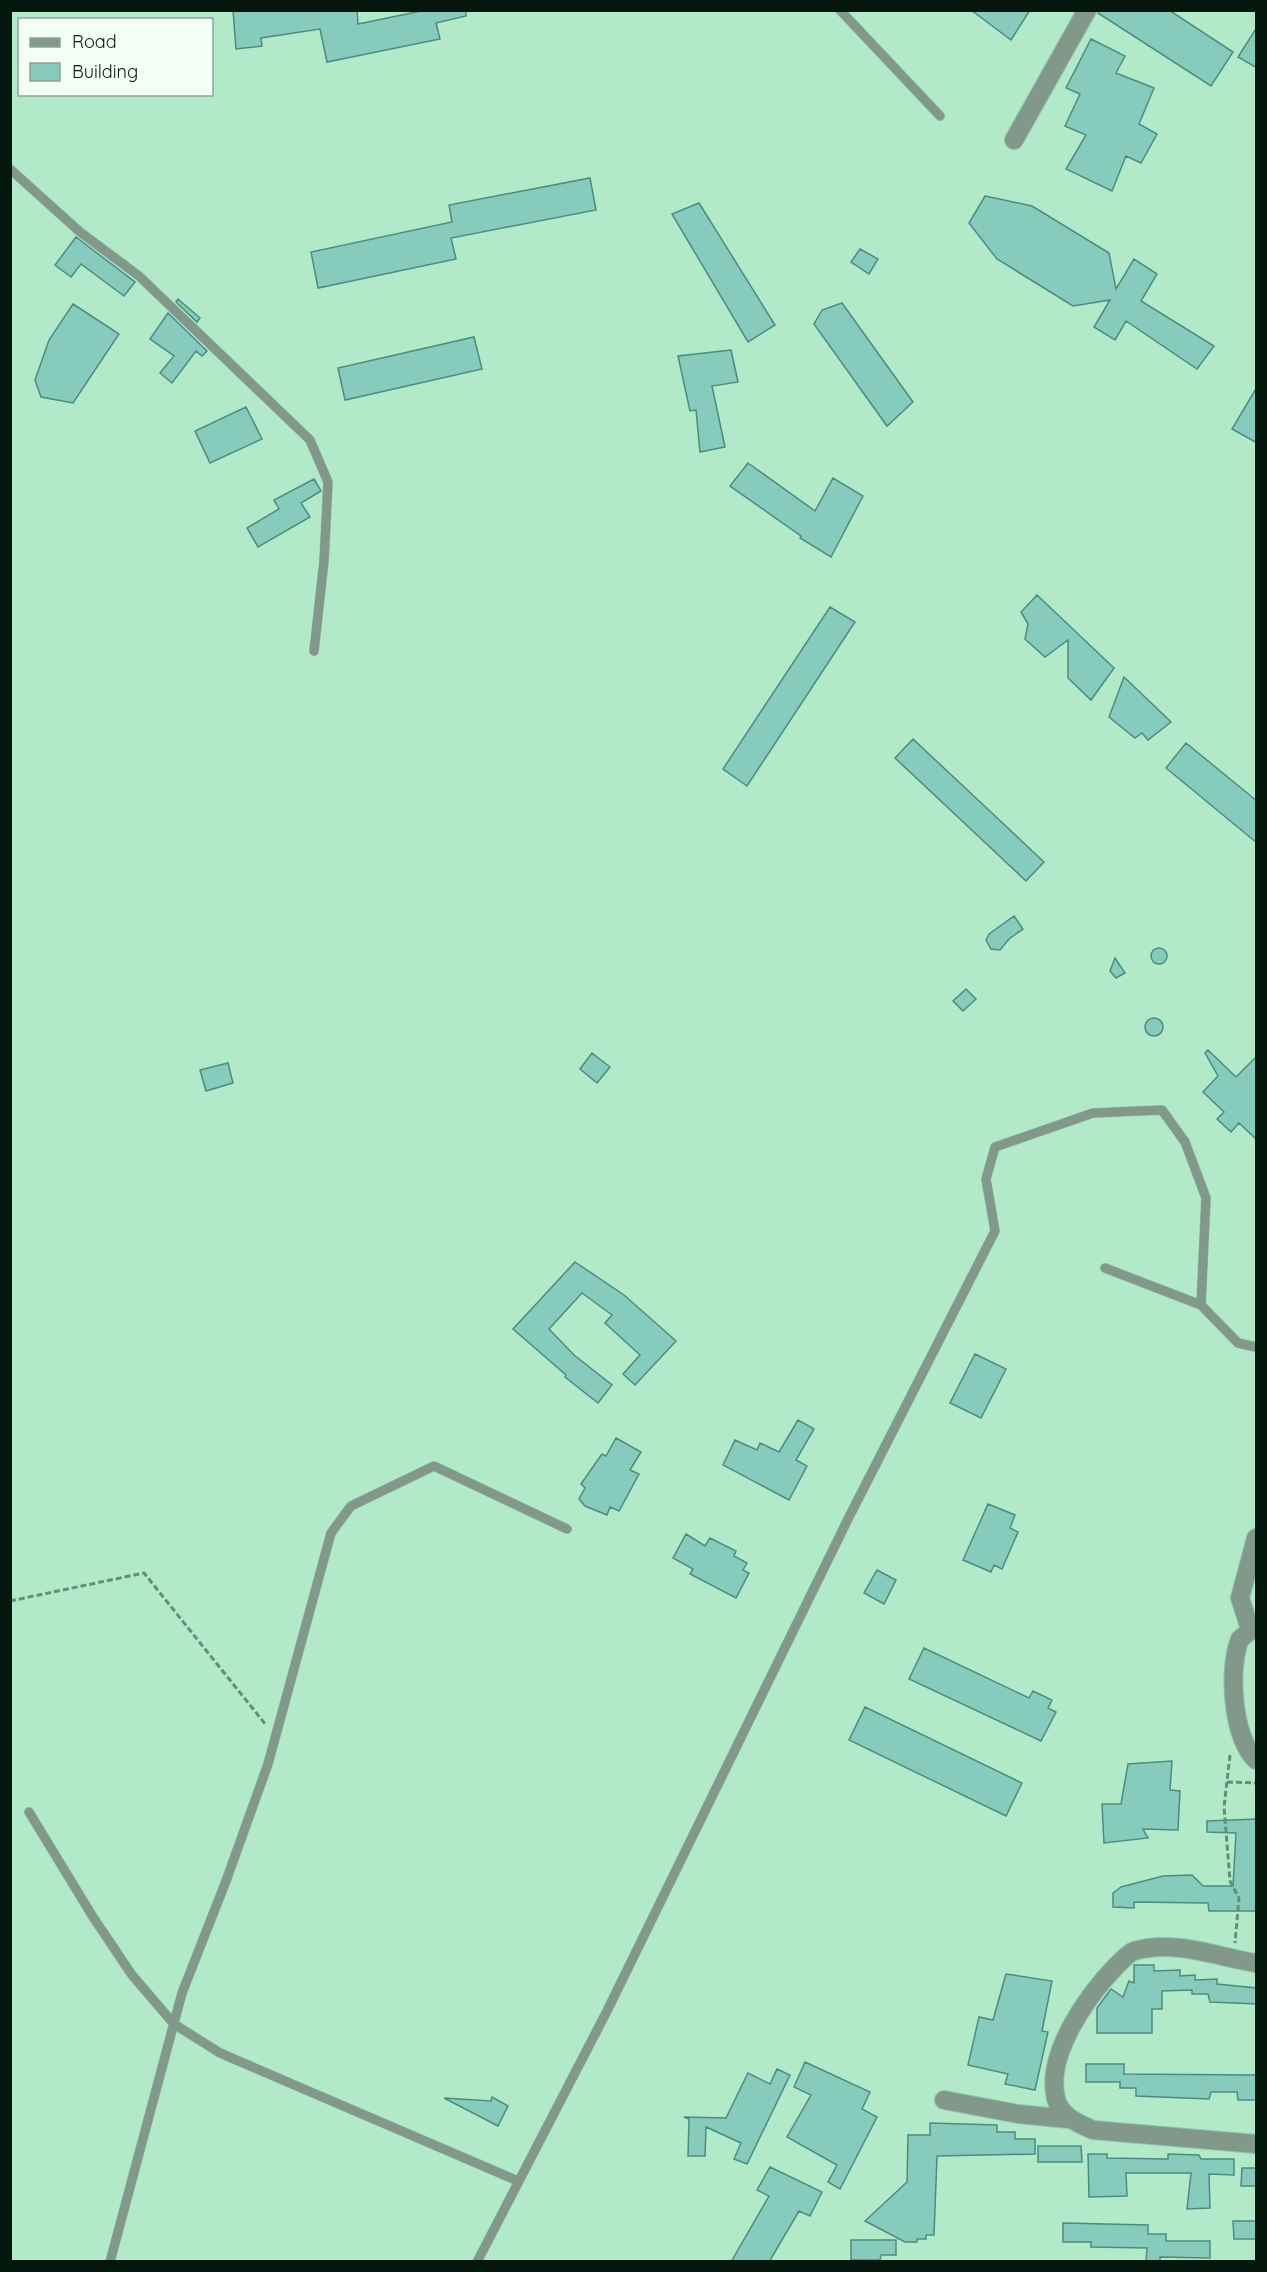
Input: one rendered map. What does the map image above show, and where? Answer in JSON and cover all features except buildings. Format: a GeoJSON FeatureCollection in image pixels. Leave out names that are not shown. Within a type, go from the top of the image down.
{"type":"FeatureCollection","features":[{"type":"Feature","properties":{"kind":"street"},"geometry":{"type":"LineString","coordinates":[[1014,140],[1087,10]]}},
{"type":"Feature","properties":{"kind":"street"},"geometry":{"type":"LineString","coordinates":[[1257,1538],[1240,1598],[1253,1628],[1240,1639],[1234,1676],[1236,1711],[1240,1728],[1251,1754],[1257,1760]]}},
{"type":"Feature","properties":{"kind":"street"},"geometry":{"type":"LineString","coordinates":[[1069,2119],[1056,2100],[1056,2066],[1070,2028],[1102,1981],[1131,1951],[1161,1946],[1257,1963]]}},
{"type":"Feature","properties":{"kind":"street"},"geometry":{"type":"LineString","coordinates":[[945,2100],[1018,2115],[1069,2119],[1093,2130],[1257,2144]]}},
{"type":"Feature","properties":{"kind":"lane"},"geometry":{"type":"LineString","coordinates":[[840,10],[939,116]]}},
{"type":"Feature","properties":{"kind":"lane"},"geometry":{"type":"LineString","coordinates":[[10,170],[80,232],[140,276],[310,440],[328,482],[324,561],[314,651]]}},
{"type":"Feature","properties":{"kind":"lane"},"geometry":{"type":"LineString","coordinates":[[477,2262],[607,2012],[848,1519],[995,1231],[986,1179],[995,1147],[1093,1113],[1162,1110],[1185,1142],[1206,1198],[1201,1305]]}},
{"type":"Feature","properties":{"kind":"lane"},"geometry":{"type":"LineString","coordinates":[[1105,1268],[1201,1305],[1238,1343],[1257,1347]]}},
{"type":"Feature","properties":{"kind":"lane"},"geometry":{"type":"LineString","coordinates":[[110,2262],[182,1993],[230,1871],[275,1736],[330,1533],[351,1506],[388,1485],[434,1466],[567,1529]]}},
{"type":"Feature","properties":{"kind":"lane"},"geometry":{"type":"LineString","coordinates":[[29,1812],[93,1917],[132,1975],[174,2024],[220,2053],[518,2181]]}},
{"type":"Feature","properties":{"kind":"path"},"geometry":{"type":"LineString","coordinates":[[10,1601],[144,1573],[275,1736]]}},
{"type":"Feature","properties":{"kind":"path"},"geometry":{"type":"LineString","coordinates":[[1231,1746],[1224,1807],[1230,1881],[1239,1898],[1234,1960]]}},
{"type":"Feature","properties":{"kind":"path"},"geometry":{"type":"LineString","coordinates":[[1227,1782],[1257,1783]]}}]}
